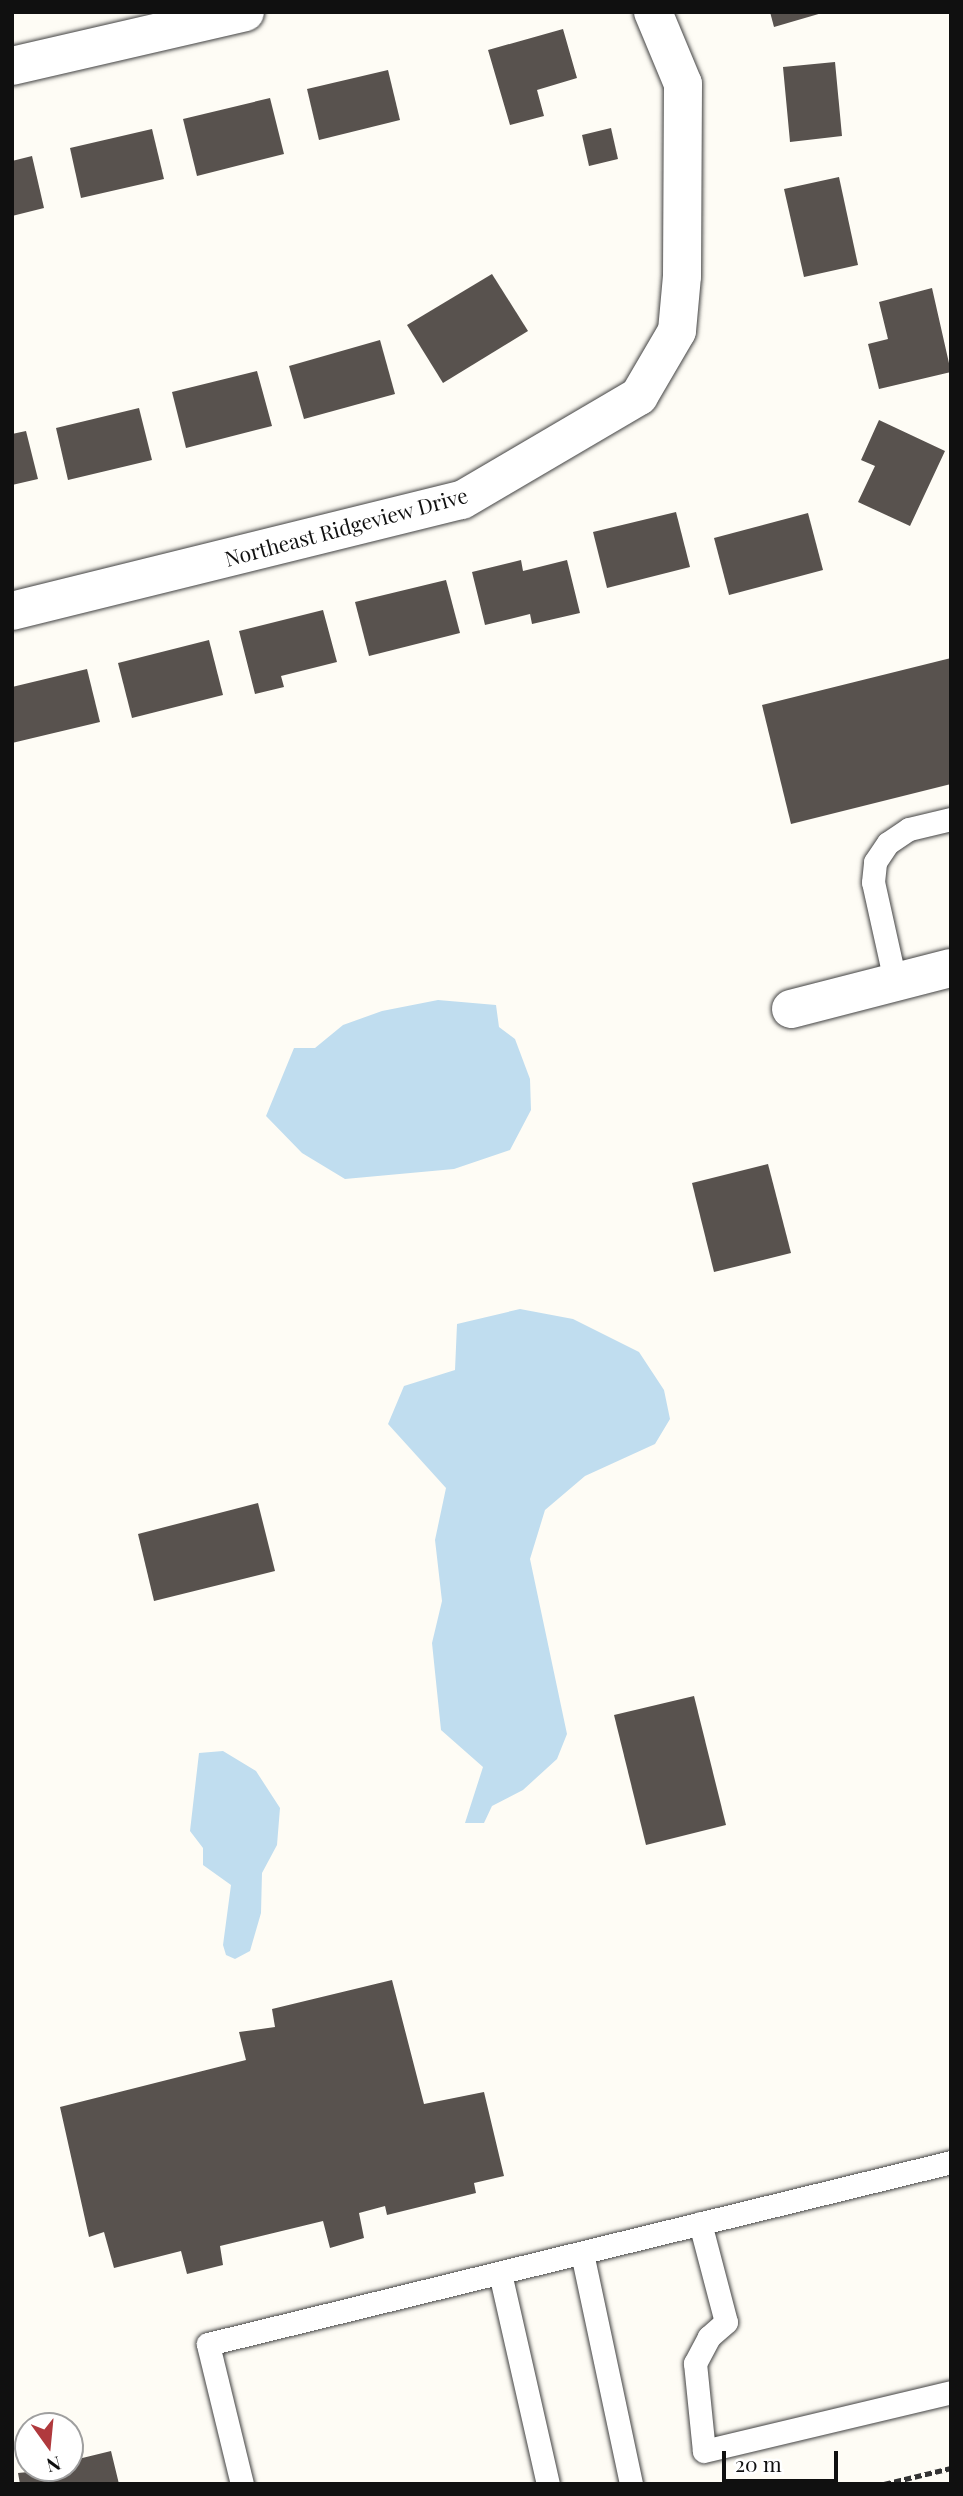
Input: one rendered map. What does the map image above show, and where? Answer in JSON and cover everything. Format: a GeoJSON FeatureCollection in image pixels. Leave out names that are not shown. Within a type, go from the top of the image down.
{"type":"FeatureCollection","features":[{"type":"Feature","properties":{"kind":"street"},"geometry":{"type":"LineString","coordinates":[[12,66],[245,12]]}},
{"type":"Feature","properties":{"kind":"street","name":"Northeast Ridgeview Drive"},"geometry":{"type":"LineString","coordinates":[[12,611],[462,500],[639,396],[677,331],[682,276],[683,85],[653,12]]}},
{"type":"Feature","properties":{"kind":"street"},"geometry":{"type":"LineString","coordinates":[[791,1009],[951,968]]}},
{"type":"Feature","properties":{"kind":"lane"},"geometry":{"type":"LineString","coordinates":[[895,981],[873,882],[875,862],[888,843],[909,829],[951,819]]}},
{"type":"Feature","properties":{"kind":"lane"},"geometry":{"type":"LineString","coordinates":[[242,2484],[208,2344],[951,2162]]}},
{"type":"Feature","properties":{"kind":"lane"},"geometry":{"type":"LineString","coordinates":[[700,2222],[726,2322],[709,2337],[695,2363],[704,2451],[951,2392]]}},
{"type":"Feature","properties":{"kind":"lane"},"geometry":{"type":"LineString","coordinates":[[582,2253],[631,2484]]}},
{"type":"Feature","properties":{"kind":"lane"},"geometry":{"type":"LineString","coordinates":[[500,2273],[548,2484]]}},
{"type":"Feature","properties":{"kind":"path"},"geometry":{"type":"LineString","coordinates":[[884,2484],[951,2468]]}},
{"type":"Feature","properties":{"kind":"water"},"geometry":{"type":"Polygon","coordinates":[[[438,1000],[496,1005],[499,1027],[515,1039],[530,1079],[531,1110],[510,1150],[454,1169],[345,1179],[302,1153],[266,1116],[294,1048],[315,1048],[343,1025],[382,1011],[438,1000]]]}},
{"type":"Feature","properties":{"kind":"water"},"geometry":{"type":"Polygon","coordinates":[[[520,1309],[573,1319],[639,1352],[664,1390],[670,1419],[655,1444],[585,1476],[545,1510],[530,1559],[567,1734],[557,1759],[523,1790],[492,1806],[484,1823],[465,1823],[483,1767],[441,1730],[432,1643],[442,1601],[435,1540],[446,1488],[388,1424],[404,1386],[455,1370],[457,1324],[520,1309]]]}},
{"type":"Feature","properties":{"kind":"water"},"geometry":{"type":"Polygon","coordinates":[[[223,1751],[256,1771],[280,1808],[277,1845],[262,1873],[261,1913],[250,1951],[235,1959],[226,1955],[223,1945],[231,1885],[203,1865],[203,1848],[190,1831],[199,1753],[223,1751]]]}},
{"type":"Feature","properties":{"kind":"building"},"geometry":{"type":"Polygon","coordinates":[[[770,12],[822,12],[822,13],[774,27],[770,12]]]}},
{"type":"Feature","properties":{"kind":"building"},"geometry":{"type":"Polygon","coordinates":[[[563,29],[577,78],[537,90],[544,116],[510,125],[488,50],[563,29]]]}},
{"type":"Feature","properties":{"kind":"building"},"geometry":{"type":"Polygon","coordinates":[[[835,62],[842,136],[790,142],[783,67],[835,62]]]}},
{"type":"Feature","properties":{"kind":"building"},"geometry":{"type":"Polygon","coordinates":[[[388,70],[400,120],[319,140],[307,89],[388,70]]]}},
{"type":"Feature","properties":{"kind":"building"},"geometry":{"type":"Polygon","coordinates":[[[270,98],[284,154],[197,176],[183,119],[270,98]]]}},
{"type":"Feature","properties":{"kind":"building"},"geometry":{"type":"Polygon","coordinates":[[[611,128],[618,159],[589,166],[582,135],[611,128]]]}},
{"type":"Feature","properties":{"kind":"building"},"geometry":{"type":"Polygon","coordinates":[[[152,129],[164,179],[81,198],[70,148],[152,129]]]}},
{"type":"Feature","properties":{"kind":"building"},"geometry":{"type":"Polygon","coordinates":[[[32,156],[44,208],[12,216],[12,161],[32,156]]]}},
{"type":"Feature","properties":{"kind":"building"},"geometry":{"type":"Polygon","coordinates":[[[839,177],[858,265],[804,277],[784,189],[839,177]]]}},
{"type":"Feature","properties":{"kind":"building"},"geometry":{"type":"Polygon","coordinates":[[[492,274],[528,331],[443,383],[407,325],[492,274]]]}},
{"type":"Feature","properties":{"kind":"building"},"geometry":{"type":"Polygon","coordinates":[[[932,288],[951,372],[879,389],[868,344],[888,339],[879,302],[932,288]]]}},
{"type":"Feature","properties":{"kind":"building"},"geometry":{"type":"Polygon","coordinates":[[[380,340],[395,394],[304,419],[289,366],[380,340]]]}},
{"type":"Feature","properties":{"kind":"building"},"geometry":{"type":"Polygon","coordinates":[[[257,371],[272,426],[186,448],[172,392],[257,371]]]}},
{"type":"Feature","properties":{"kind":"building"},"geometry":{"type":"Polygon","coordinates":[[[139,408],[152,460],[68,480],[56,428],[139,408]]]}},
{"type":"Feature","properties":{"kind":"building"},"geometry":{"type":"Polygon","coordinates":[[[879,420],[945,451],[910,526],[858,502],[875,466],[861,460],[879,420]]]}},
{"type":"Feature","properties":{"kind":"building"},"geometry":{"type":"Polygon","coordinates":[[[26,431],[38,479],[12,485],[12,434],[26,431]]]}},
{"type":"Feature","properties":{"kind":"building"},"geometry":{"type":"Polygon","coordinates":[[[676,512],[690,567],[607,588],[593,532],[676,512]]]}},
{"type":"Feature","properties":{"kind":"building"},"geometry":{"type":"Polygon","coordinates":[[[808,513],[823,570],[729,595],[714,538],[808,513]]]}},
{"type":"Feature","properties":{"kind":"building"},"geometry":{"type":"Polygon","coordinates":[[[521,560],[523,571],[567,560],[580,613],[532,624],[530,614],[485,625],[472,572],[521,560]]]}},
{"type":"Feature","properties":{"kind":"building"},"geometry":{"type":"Polygon","coordinates":[[[446,580],[460,633],[369,656],[355,602],[446,580]]]}},
{"type":"Feature","properties":{"kind":"building"},"geometry":{"type":"Polygon","coordinates":[[[323,610],[337,662],[281,676],[284,687],[255,694],[239,631],[323,610]]]}},
{"type":"Feature","properties":{"kind":"building"},"geometry":{"type":"Polygon","coordinates":[[[209,640],[223,695],[132,718],[118,663],[209,640]]]}},
{"type":"Feature","properties":{"kind":"building"},"geometry":{"type":"Polygon","coordinates":[[[951,658],[951,784],[791,824],[762,705],[951,658]]]}},
{"type":"Feature","properties":{"kind":"building"},"geometry":{"type":"Polygon","coordinates":[[[87,669],[100,722],[12,743],[12,687],[87,669]]]}},
{"type":"Feature","properties":{"kind":"building"},"geometry":{"type":"Polygon","coordinates":[[[768,1164],[791,1253],[714,1272],[692,1183],[768,1164]]]}},
{"type":"Feature","properties":{"kind":"building"},"geometry":{"type":"Polygon","coordinates":[[[258,1503],[275,1571],[154,1601],[138,1534],[258,1503]]]}},
{"type":"Feature","properties":{"kind":"building"},"geometry":{"type":"Polygon","coordinates":[[[694,1696],[726,1825],[646,1845],[614,1715],[694,1696]]]}},
{"type":"Feature","properties":{"kind":"building"},"geometry":{"type":"Polygon","coordinates":[[[392,1980],[424,2104],[484,2092],[504,2176],[474,2183],[476,2193],[387,2215],[385,2206],[359,2213],[364,2238],[330,2248],[323,2221],[220,2246],[223,2265],[187,2274],[181,2251],[114,2268],[104,2232],[89,2237],[60,2107],[246,2060],[239,2032],[275,2027],[272,2009],[392,1980]]]}},
{"type":"Feature","properties":{"kind":"building"},"geometry":{"type":"Polygon","coordinates":[[[111,2451],[119,2484],[20,2484],[84,2482],[84,2458],[111,2451]]]}}]}
